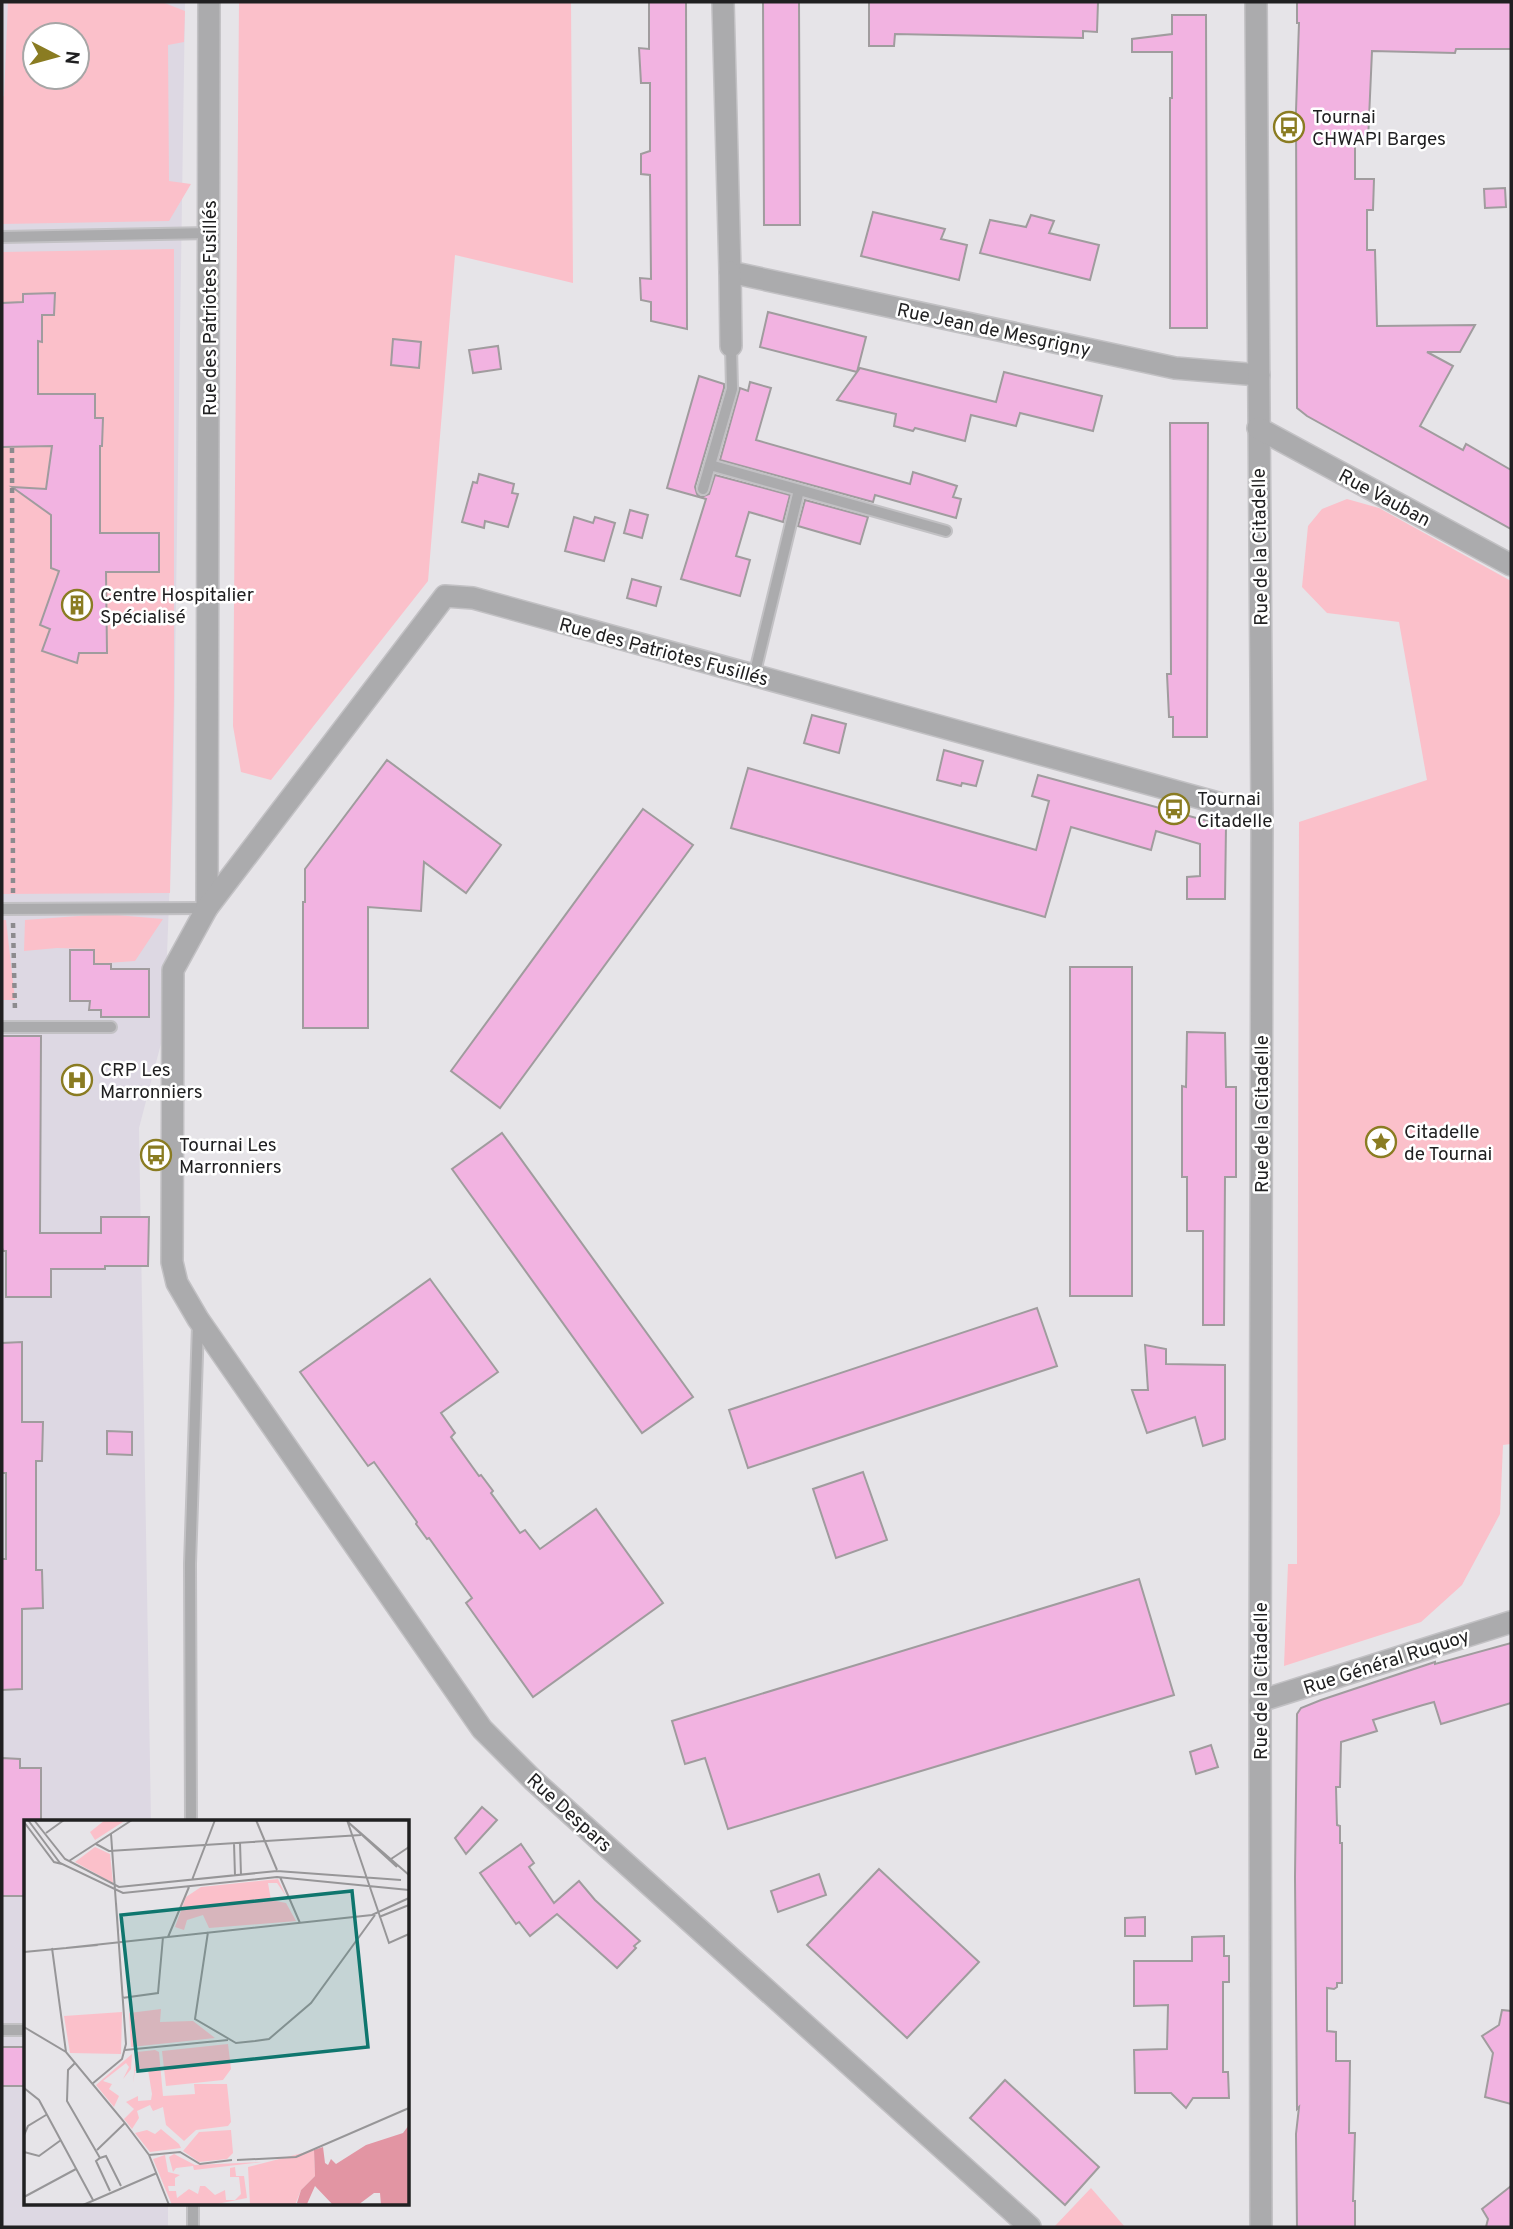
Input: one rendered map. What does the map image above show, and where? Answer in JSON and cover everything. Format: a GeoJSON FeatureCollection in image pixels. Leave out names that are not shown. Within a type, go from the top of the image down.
{"type":"FeatureCollection","features":[{"type":"Feature","properties":{"kind":"street","name":"Rue des Patriotes Fusillés"},"geometry":{"type":"LineString","coordinates":[[207,908],[209,2]]}},
{"type":"Feature","properties":{"kind":"street"},"geometry":{"type":"LineString","coordinates":[[723,2],[731,346]]}},
{"type":"Feature","properties":{"kind":"street","name":"Rue de la Citadelle"},"geometry":{"type":"LineString","coordinates":[[1256,2],[1262,815],[1261,2227]]}},
{"type":"Feature","properties":{"kind":"street","name":"Rue Jean de Mesgrigny"},"geometry":{"type":"LineString","coordinates":[[730,272],[1175,368],[1259,375]]}},
{"type":"Feature","properties":{"kind":"street","name":"Rue Vauban"},"geometry":{"type":"LineString","coordinates":[[1258,428],[1511,565]]}},
{"type":"Feature","properties":{"kind":"street","name":"Rue des Patriotes Fusillés"},"geometry":{"type":"LineString","coordinates":[[198,1319],[177,1283],[172,1262],[173,970],[207,908],[445,596],[473,598],[1262,815]]}},
{"type":"Feature","properties":{"kind":"street","name":"Rue Despars"},"geometry":{"type":"LineString","coordinates":[[198,1319],[482,1729],[533,1780],[1030,2227]]}},
{"type":"Feature","properties":{"kind":"street","name":"Rue Général Ruquoy"},"geometry":{"type":"LineString","coordinates":[[1260,1701],[1511,1622]]}},
{"type":"Feature","properties":{"kind":"lane"},"geometry":{"type":"LineString","coordinates":[[2,237],[209,233]]}},
{"type":"Feature","properties":{"kind":"lane"},"geometry":{"type":"LineString","coordinates":[[703,489],[732,389],[731,346]]}},
{"type":"Feature","properties":{"kind":"lane"},"geometry":{"type":"LineString","coordinates":[[710,465],[946,531]]}},
{"type":"Feature","properties":{"kind":"lane"},"geometry":{"type":"LineString","coordinates":[[754,676],[799,490]]}},
{"type":"Feature","properties":{"kind":"lane"},"geometry":{"type":"LineString","coordinates":[[7,909],[207,908]]}},
{"type":"Feature","properties":{"kind":"lane"},"geometry":{"type":"LineString","coordinates":[[2,1027],[111,1027]]}},
{"type":"Feature","properties":{"kind":"lane"},"geometry":{"type":"LineString","coordinates":[[191,1820],[190,1564],[198,1319]]}},
{"type":"Feature","properties":{"kind":"lane"},"geometry":{"type":"LineString","coordinates":[[2,2030],[24,2030]]}},
{"type":"Feature","properties":{"kind":"lane"},"geometry":{"type":"LineString","coordinates":[[193,2204],[193,2227]]}},
{"type":"Feature","properties":{"kind":"path"},"geometry":{"type":"LineString","coordinates":[[12,448],[7,909],[16,1027]]}},
{"type":"Feature","properties":{"kind":"shaded area","name":"CRP Les Marronniers"},"geometry":{"type":"Polygon","coordinates":[[[2,2],[185,2],[173,799],[164,1032],[139,1128],[151,1820],[24,1820],[24,2204],[168,2204],[168,2227],[2,2227],[2,2]]]}},
{"type":"Feature","properties":{"kind":"shaded area"},"geometry":{"type":"Polygon","coordinates":[[[8,2],[162,2],[185,11],[184,42],[168,45],[169,181],[191,184],[169,221],[2,224],[2,97],[8,2]]]}},
{"type":"Feature","properties":{"kind":"shaded area"},"geometry":{"type":"Polygon","coordinates":[[[239,2],[571,2],[573,283],[455,255],[428,581],[271,780],[241,772],[233,726],[239,2]]]}},
{"type":"Feature","properties":{"kind":"shaded area"},"geometry":{"type":"Polygon","coordinates":[[[174,249],[174,697],[170,893],[2,894],[2,252],[174,249]]]}},
{"type":"Feature","properties":{"kind":"shaded area"},"geometry":{"type":"Polygon","coordinates":[[[1347,499],[1379,508],[1511,581],[1511,1444],[1503,1445],[1500,1514],[1462,1585],[1421,1622],[1284,1666],[1288,1564],[1297,1564],[1299,822],[1427,780],[1399,622],[1327,613],[1302,587],[1308,526],[1322,509],[1347,499]]]}},
{"type":"Feature","properties":{"kind":"shaded area"},"geometry":{"type":"Polygon","coordinates":[[[105,914],[163,919],[135,961],[93,964],[93,949],[24,951],[25,920],[105,914]]]}},
{"type":"Feature","properties":{"kind":"shaded area"},"geometry":{"type":"Polygon","coordinates":[[[2,920],[6,920],[15,1000],[2,1000],[2,920]]]}},
{"type":"Feature","properties":{"kind":"shaded area"},"geometry":{"type":"Polygon","coordinates":[[[1091,2188],[1125,2227],[1054,2227],[1091,2188]]]}},
{"type":"Feature","properties":{"kind":"building"},"geometry":{"type":"Polygon","coordinates":[[[649,2],[686,2],[687,329],[651,321],[651,302],[641,300],[640,278],[651,279],[650,175],[641,174],[641,154],[650,151],[650,83],[641,83],[639,48],[649,49],[649,2]]]}},
{"type":"Feature","properties":{"kind":"building"},"geometry":{"type":"Polygon","coordinates":[[[763,2],[799,2],[800,225],[764,225],[763,2]]]}},
{"type":"Feature","properties":{"kind":"building"},"geometry":{"type":"Polygon","coordinates":[[[869,2],[1098,2],[1097,32],[1083,31],[1083,38],[895,34],[894,46],[869,46],[869,2]]]}},
{"type":"Feature","properties":{"kind":"building"},"geometry":{"type":"Polygon","coordinates":[[[1297,2],[1511,2],[1511,49],[1456,49],[1455,53],[1372,51],[1368,141],[1355,141],[1355,179],[1374,179],[1373,210],[1367,210],[1367,250],[1375,250],[1377,326],[1475,325],[1460,352],[1427,352],[1453,366],[1420,426],[1463,450],[1466,444],[1511,470],[1511,529],[1297,408],[1297,2]]]}},
{"type":"Feature","properties":{"kind":"building"},"geometry":{"type":"Polygon","coordinates":[[[1172,15],[1206,15],[1207,328],[1170,328],[1172,52],[1132,52],[1132,39],[1172,34],[1172,15]]]}},
{"type":"Feature","properties":{"kind":"building"},"geometry":{"type":"Polygon","coordinates":[[[1505,188],[1506,207],[1485,208],[1484,189],[1505,188]]]}},
{"type":"Feature","properties":{"kind":"building"},"geometry":{"type":"Polygon","coordinates":[[[873,212],[945,229],[941,239],[967,245],[959,280],[861,256],[873,212]]]}},
{"type":"Feature","properties":{"kind":"building"},"geometry":{"type":"Polygon","coordinates":[[[1031,215],[1054,221],[1049,233],[1099,245],[1090,280],[980,253],[990,220],[1026,227],[1031,215]]]}},
{"type":"Feature","properties":{"kind":"building"},"geometry":{"type":"Polygon","coordinates":[[[55,293],[54,315],[42,315],[42,342],[38,341],[38,394],[95,394],[95,418],[103,418],[100,446],[100,533],[159,533],[159,572],[106,572],[107,653],[79,653],[77,663],[42,651],[50,629],[40,625],[59,571],[51,568],[51,515],[12,487],[46,489],[52,446],[2,447],[2,303],[23,302],[23,294],[55,293]]]}},
{"type":"Feature","properties":{"kind":"building"},"geometry":{"type":"Polygon","coordinates":[[[768,312],[866,337],[857,372],[760,347],[768,312]]]}},
{"type":"Feature","properties":{"kind":"building"},"geometry":{"type":"Polygon","coordinates":[[[393,339],[421,342],[419,368],[391,365],[393,339]]]}},
{"type":"Feature","properties":{"kind":"building"},"geometry":{"type":"Polygon","coordinates":[[[498,346],[501,369],[473,373],[469,350],[498,346]]]}},
{"type":"Feature","properties":{"kind":"building"},"geometry":{"type":"Polygon","coordinates":[[[860,368],[996,402],[1004,372],[1102,396],[1093,431],[1020,413],[1016,426],[971,415],[965,441],[915,428],[913,431],[894,426],[896,414],[837,400],[860,368]]]}},
{"type":"Feature","properties":{"kind":"building"},"geometry":{"type":"Polygon","coordinates":[[[699,376],[724,384],[724,388],[695,487],[697,494],[701,497],[709,494],[715,475],[790,495],[783,522],[749,512],[736,556],[750,560],[740,596],[681,579],[706,499],[667,488],[699,376]]]}},
{"type":"Feature","properties":{"kind":"building"},"geometry":{"type":"Polygon","coordinates":[[[750,382],[771,388],[756,440],[910,484],[913,472],[957,486],[953,497],[961,499],[956,518],[875,495],[873,502],[720,460],[740,388],[748,391],[750,382]]]}},
{"type":"Feature","properties":{"kind":"building"},"geometry":{"type":"Polygon","coordinates":[[[1170,423],[1208,423],[1207,737],[1173,737],[1173,717],[1169,717],[1167,674],[1171,674],[1170,423]]]}},
{"type":"Feature","properties":{"kind":"building"},"geometry":{"type":"Polygon","coordinates":[[[479,474],[514,484],[512,493],[518,494],[508,527],[485,521],[484,528],[462,522],[473,482],[477,483],[479,474]]]}},
{"type":"Feature","properties":{"kind":"building"},"geometry":{"type":"Polygon","coordinates":[[[805,500],[868,517],[860,544],[798,526],[805,500]]]}},
{"type":"Feature","properties":{"kind":"building"},"geometry":{"type":"Polygon","coordinates":[[[630,510],[648,515],[642,538],[624,533],[630,510]]]}},
{"type":"Feature","properties":{"kind":"building"},"geometry":{"type":"Polygon","coordinates":[[[574,517],[593,523],[595,517],[615,523],[604,561],[565,551],[574,517]]]}},
{"type":"Feature","properties":{"kind":"building"},"geometry":{"type":"Polygon","coordinates":[[[632,579],[661,587],[656,606],[627,598],[632,579]]]}},
{"type":"Feature","properties":{"kind":"building"},"geometry":{"type":"Polygon","coordinates":[[[812,715],[846,724],[839,753],[804,743],[812,715]]]}},
{"type":"Feature","properties":{"kind":"building"},"geometry":{"type":"Polygon","coordinates":[[[944,750],[983,761],[976,786],[962,783],[961,786],[937,780],[944,750]]]}},
{"type":"Feature","properties":{"kind":"building"},"geometry":{"type":"Polygon","coordinates":[[[387,760],[501,845],[466,893],[424,862],[421,911],[368,907],[368,1028],[303,1028],[305,869],[387,760]]]}},
{"type":"Feature","properties":{"kind":"building"},"geometry":{"type":"Polygon","coordinates":[[[748,768],[1036,850],[1049,801],[1032,796],[1038,775],[1226,826],[1225,899],[1187,899],[1187,877],[1200,876],[1200,844],[1156,831],[1151,850],[1071,827],[1045,917],[731,828],[748,768]]]}},
{"type":"Feature","properties":{"kind":"building"},"geometry":{"type":"Polygon","coordinates":[[[643,809],[693,845],[500,1108],[451,1071],[643,809]]]}},
{"type":"Feature","properties":{"kind":"building"},"geometry":{"type":"Polygon","coordinates":[[[70,950],[94,950],[94,964],[111,964],[111,969],[149,969],[149,1017],[101,1017],[101,1010],[89,1010],[90,1001],[70,1001],[70,950]]]}},
{"type":"Feature","properties":{"kind":"building"},"geometry":{"type":"Polygon","coordinates":[[[1070,967],[1132,967],[1132,1296],[1070,1296],[1070,967]]]}},
{"type":"Feature","properties":{"kind":"building"},"geometry":{"type":"Polygon","coordinates":[[[1187,1032],[1225,1033],[1226,1087],[1236,1087],[1236,1177],[1225,1177],[1224,1325],[1203,1325],[1203,1231],[1187,1231],[1187,1177],[1182,1177],[1182,1086],[1186,1087],[1187,1032]]]}},
{"type":"Feature","properties":{"kind":"building"},"geometry":{"type":"Polygon","coordinates":[[[2,1036],[41,1036],[40,1233],[101,1233],[101,1217],[149,1217],[148,1266],[51,1269],[51,1297],[6,1297],[6,1251],[2,1248],[2,1036]]]}},
{"type":"Feature","properties":{"kind":"building"},"geometry":{"type":"Polygon","coordinates":[[[502,1133],[693,1397],[642,1433],[452,1169],[502,1133]]]}},
{"type":"Feature","properties":{"kind":"building"},"geometry":{"type":"Polygon","coordinates":[[[430,1279],[498,1372],[441,1413],[455,1433],[451,1437],[493,1491],[491,1493],[520,1533],[525,1530],[540,1549],[596,1509],[663,1603],[533,1697],[466,1603],[472,1598],[429,1538],[427,1539],[416,1524],[374,1462],[368,1466],[300,1372],[430,1279]]]}},
{"type":"Feature","properties":{"kind":"building"},"geometry":{"type":"Polygon","coordinates":[[[1037,1308],[1057,1366],[748,1468],[729,1410],[1037,1308]]]}},
{"type":"Feature","properties":{"kind":"building"},"geometry":{"type":"Polygon","coordinates":[[[22,1342],[22,1422],[43,1422],[42,1461],[36,1461],[36,1570],[42,1570],[43,1608],[22,1609],[22,1689],[2,1690],[2,1559],[6,1559],[6,1473],[2,1473],[2,1343],[22,1342]]]}},
{"type":"Feature","properties":{"kind":"building"},"geometry":{"type":"Polygon","coordinates":[[[1145,1345],[1166,1349],[1166,1364],[1225,1365],[1225,1439],[1203,1446],[1195,1417],[1147,1433],[1132,1390],[1148,1390],[1145,1345]]]}},
{"type":"Feature","properties":{"kind":"building"},"geometry":{"type":"Polygon","coordinates":[[[107,1431],[132,1432],[132,1455],[107,1454],[107,1431]]]}},
{"type":"Feature","properties":{"kind":"building"},"geometry":{"type":"Polygon","coordinates":[[[863,1472],[887,1540],[836,1558],[813,1489],[863,1472]]]}},
{"type":"Feature","properties":{"kind":"building"},"geometry":{"type":"Polygon","coordinates":[[[1139,1579],[1174,1695],[728,1829],[705,1758],[685,1764],[672,1721],[1139,1579]]]}},
{"type":"Feature","properties":{"kind":"building"},"geometry":{"type":"Polygon","coordinates":[[[1511,1643],[1511,1703],[1441,1724],[1434,1702],[1373,1720],[1377,1731],[1341,1742],[1340,1787],[1336,1787],[1337,1825],[1340,1826],[1342,1843],[1342,1983],[1337,1983],[1334,1989],[1327,1988],[1327,2031],[1336,2032],[1336,2061],[1350,2061],[1349,2133],[1355,2133],[1355,2227],[1297,2227],[1297,1714],[1301,1708],[1321,1700],[1435,1662],[1511,1643]]]}},
{"type":"Feature","properties":{"kind":"building"},"geometry":{"type":"Polygon","coordinates":[[[1211,1745],[1218,1767],[1196,1774],[1190,1752],[1211,1745]]]}},
{"type":"Feature","properties":{"kind":"building"},"geometry":{"type":"Polygon","coordinates":[[[2,1758],[20,1759],[20,1768],[41,1768],[41,1820],[24,1820],[24,1896],[2,1896],[2,1758]]]}},
{"type":"Feature","properties":{"kind":"building"},"geometry":{"type":"Polygon","coordinates":[[[482,1807],[497,1820],[466,1854],[455,1838],[482,1807]]]}},
{"type":"Feature","properties":{"kind":"building"},"geometry":{"type":"Polygon","coordinates":[[[521,1844],[534,1863],[529,1867],[554,1903],[579,1881],[595,1900],[640,1941],[617,1968],[557,1914],[530,1936],[519,1922],[516,1924],[480,1873],[521,1844]]]}},
{"type":"Feature","properties":{"kind":"building"},"geometry":{"type":"Polygon","coordinates":[[[879,1869],[979,1962],[907,2038],[807,1945],[879,1869]]]}},
{"type":"Feature","properties":{"kind":"building"},"geometry":{"type":"Polygon","coordinates":[[[819,1874],[826,1895],[778,1912],[771,1891],[819,1874]]]}},
{"type":"Feature","properties":{"kind":"building"},"geometry":{"type":"Polygon","coordinates":[[[1145,1917],[1145,1936],[1125,1936],[1125,1918],[1145,1917]]]}},
{"type":"Feature","properties":{"kind":"building"},"geometry":{"type":"Polygon","coordinates":[[[1224,1936],[1224,1956],[1229,1956],[1229,1982],[1223,1982],[1223,2072],[1228,2072],[1229,2098],[1193,2098],[1186,2108],[1171,2093],[1135,2093],[1134,2050],[1167,2049],[1168,2005],[1134,2006],[1134,1961],[1192,1961],[1192,1937],[1224,1936]]]}},
{"type":"Feature","properties":{"kind":"building"},"geometry":{"type":"Polygon","coordinates":[[[1502,2010],[1511,2011],[1511,2104],[1485,2097],[1493,2053],[1482,2036],[1499,2025],[1502,2010]]]}},
{"type":"Feature","properties":{"kind":"building"},"geometry":{"type":"Polygon","coordinates":[[[2,2047],[24,2047],[24,2086],[2,2086],[2,2047]]]}},
{"type":"Feature","properties":{"kind":"building"},"geometry":{"type":"Polygon","coordinates":[[[1005,2080],[1099,2167],[1065,2205],[970,2118],[1005,2080]]]}},
{"type":"Feature","properties":{"kind":"building"},"geometry":{"type":"Polygon","coordinates":[[[1511,2186],[1511,2227],[1486,2227],[1488,2219],[1482,2209],[1511,2186]]]}},
{"type":"Feature","properties":{"kind":"place","name":"Tournai CHWAPI Barges"},"geometry":{"type":"Point","coordinates":[1289,127]}},
{"type":"Feature","properties":{"kind":"place","name":"Centre Hospitalier Spécialisé"},"geometry":{"type":"Point","coordinates":[77,605]}},
{"type":"Feature","properties":{"kind":"place","name":"Tournai Citadelle"},"geometry":{"type":"Point","coordinates":[1174,809]}},
{"type":"Feature","properties":{"kind":"place","name":"CRP Les Marronniers"},"geometry":{"type":"Point","coordinates":[77,1080]}},
{"type":"Feature","properties":{"kind":"place","name":"Citadelle de Tournai"},"geometry":{"type":"Point","coordinates":[1381,1142]}},
{"type":"Feature","properties":{"kind":"place","name":"Tournai Les Marronniers"},"geometry":{"type":"Point","coordinates":[156,1155]}}]}
